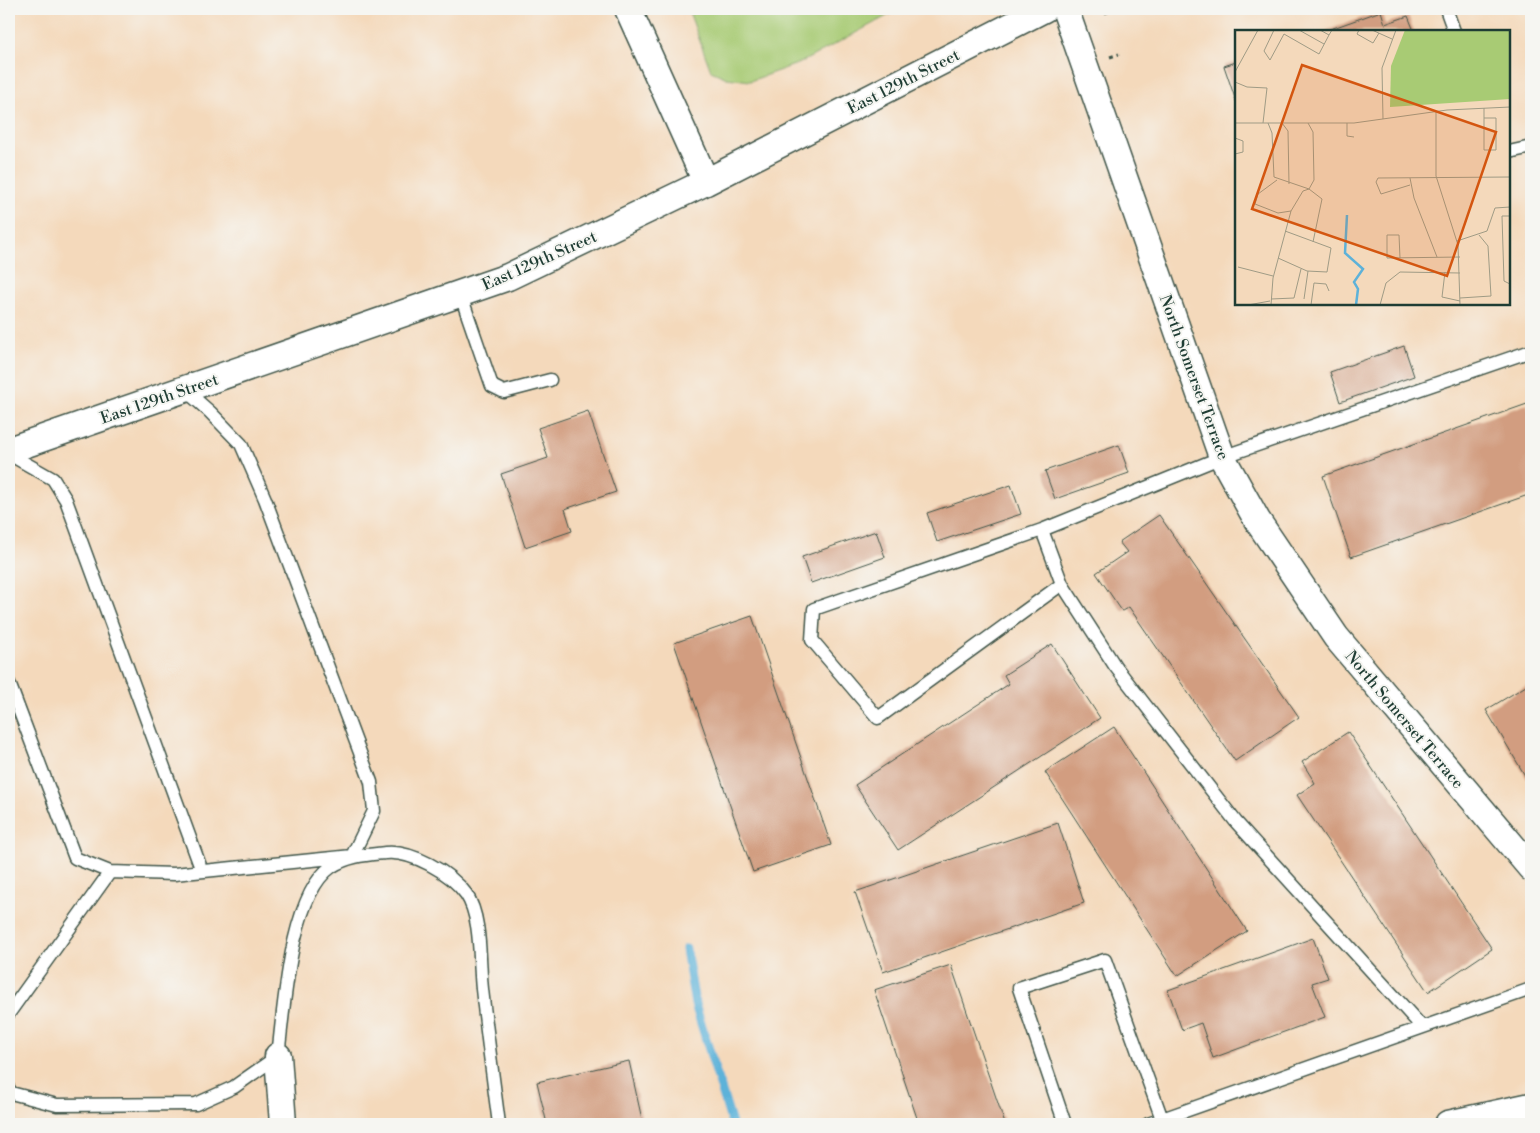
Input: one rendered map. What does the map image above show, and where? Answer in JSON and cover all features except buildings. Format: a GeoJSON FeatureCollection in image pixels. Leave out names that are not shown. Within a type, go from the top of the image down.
{"type":"FeatureCollection","features":[{"type":"Feature","properties":{"kind":"street"},"geometry":{"type":"LineString","coordinates":[[628,9],[706,182]]}},
{"type":"Feature","properties":{"kind":"street","name":"East 129th Street"},"geometry":{"type":"LineString","coordinates":[[9,450],[508,277],[706,182],[1044,9]]}},
{"type":"Feature","properties":{"kind":"street","name":"North Somerset Terrace"},"geometry":{"type":"LineString","coordinates":[[1065,9],[1222,457],[1257,520],[1336,637],[1530,864]]}},
{"type":"Feature","properties":{"kind":"street"},"geometry":{"type":"LineString","coordinates":[[278,1056],[283,1124]]}},
{"type":"Feature","properties":{"kind":"street"},"geometry":{"type":"LineString","coordinates":[[1448,1124],[1522,1113]]}},
{"type":"Feature","properties":{"kind":"lane"},"geometry":{"type":"LineString","coordinates":[[1446,9],[1454,30]]}},
{"type":"Feature","properties":{"kind":"lane"},"geometry":{"type":"LineString","coordinates":[[1510,152],[1531,147]]}},
{"type":"Feature","properties":{"kind":"lane"},"geometry":{"type":"LineString","coordinates":[[460,293],[492,386],[504,392],[550,380]]}},
{"type":"Feature","properties":{"kind":"lane"},"geometry":{"type":"LineString","coordinates":[[1062,584],[878,718],[812,640],[814,609],[1042,530],[1222,457],[1531,351]]}},
{"type":"Feature","properties":{"kind":"lane"},"geometry":{"type":"LineString","coordinates":[[10,1091],[57,1106],[196,1104],[234,1087],[278,1056],[292,948],[313,886],[330,868],[352,856],[374,811],[371,782],[265,499],[241,444],[210,412],[184,389]]}},
{"type":"Feature","properties":{"kind":"lane"},"geometry":{"type":"LineString","coordinates":[[9,454],[53,479],[66,500],[202,871]]}},
{"type":"Feature","properties":{"kind":"lane"},"geometry":{"type":"LineString","coordinates":[[1042,530],[1062,584],[1115,666],[1236,822],[1422,1027]]}},
{"type":"Feature","properties":{"kind":"lane"},"geometry":{"type":"LineString","coordinates":[[9,683],[75,858],[110,872],[174,874],[396,852],[438,868],[466,894],[479,930],[482,987],[499,1124]]}},
{"type":"Feature","properties":{"kind":"lane"},"geometry":{"type":"LineString","coordinates":[[9,1013],[110,872]]}},
{"type":"Feature","properties":{"kind":"lane"},"geometry":{"type":"LineString","coordinates":[[1064,1124],[1019,988],[1105,960],[1162,1119]]}},
{"type":"Feature","properties":{"kind":"lane"},"geometry":{"type":"LineString","coordinates":[[1148,1124],[1531,989]]}},
{"type":"Feature","properties":{"kind":"path"},"geometry":{"type":"LineString","coordinates":[[1105,13],[1114,9]]}},
{"type":"Feature","properties":{"kind":"green space"},"geometry":{"type":"Polygon","coordinates":[[[688,9],[900,9],[800,63],[750,81],[727,78],[711,71],[688,9]]]}},
{"type":"Feature","properties":{"kind":"waterway"},"geometry":{"type":"LineString","coordinates":[[686,949],[695,1004],[732,1124]]}}]}
